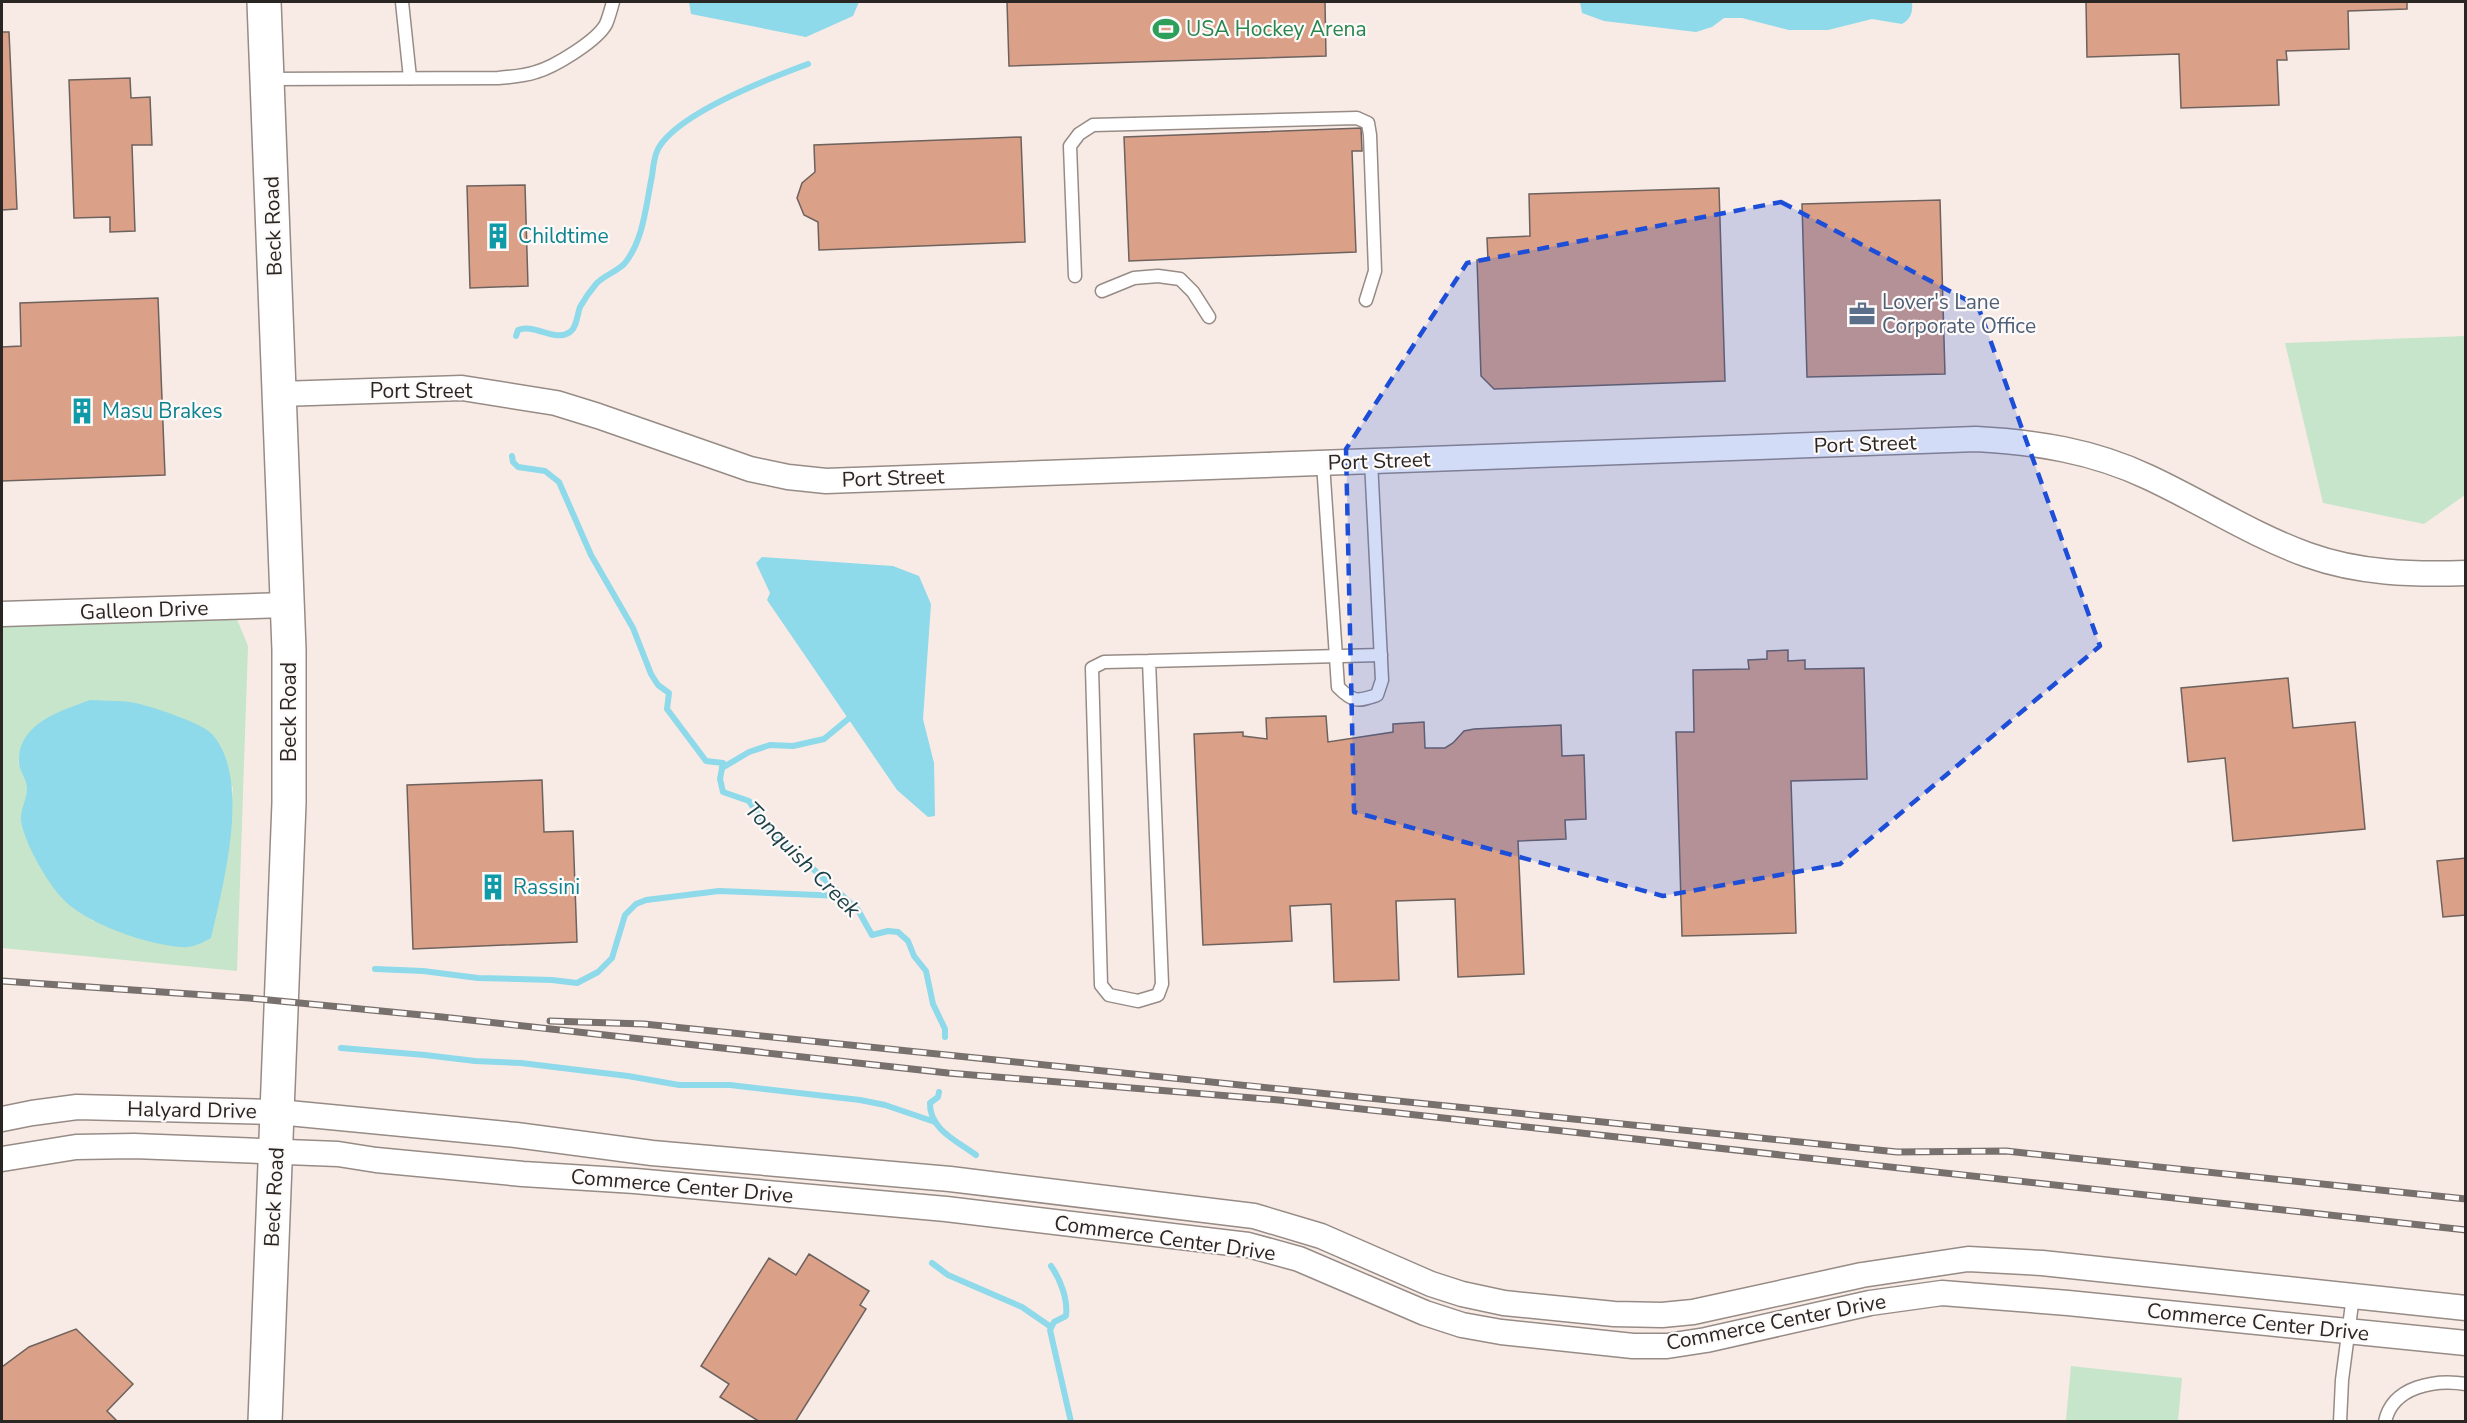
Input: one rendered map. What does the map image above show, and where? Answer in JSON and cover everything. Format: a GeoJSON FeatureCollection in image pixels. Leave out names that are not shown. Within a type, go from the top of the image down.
{"type":"FeatureCollection","features":[{"type":"Feature","properties":{"kind":"main road","name":"Beck Road"},"geometry":{"type":"LineString","coordinates":[[264,2],[287,605],[289,802],[266,1422]]}},
{"type":"Feature","properties":{"kind":"street","name":"Port Street"},"geometry":{"type":"LineString","coordinates":[[280,394],[462,388],[556,403],[750,470],[826,481],[1976,439],[2015,441],[2053,446],[2121,465],[2149,477],[2275,543],[2310,556],[2346,566],[2391,572],[2466,573]]}},
{"type":"Feature","properties":{"kind":"street","name":"Galleon Drive"},"geometry":{"type":"LineString","coordinates":[[2,614],[287,605]]}},
{"type":"Feature","properties":{"kind":"street","name":"Halyard Drive"},"geometry":{"type":"LineString","coordinates":[[2,1119],[76,1107],[279,1112]]}},
{"type":"Feature","properties":{"kind":"street","name":"Halyard Drive"},"geometry":{"type":"LineString","coordinates":[[106,1108],[106,1146]]}},
{"type":"Feature","properties":{"kind":"street","name":"Commerce Center Drive"},"geometry":{"type":"LineString","coordinates":[[279,1112],[516,1135],[652,1153],[950,1179],[1254,1216],[1321,1236],[1431,1284],[1462,1294],[1504,1303],[1614,1314],[1662,1316],[1693,1312],[1862,1275],[1968,1259],[2042,1263],[2466,1308]]}},
{"type":"Feature","properties":{"kind":"street","name":"Halyard Drive"},"geometry":{"type":"LineString","coordinates":[[2,1159],[45,1150],[106,1146],[277,1152]]}},
{"type":"Feature","properties":{"kind":"street","name":"Commerce Center Drive"},"geometry":{"type":"LineString","coordinates":[[277,1152],[338,1154],[376,1160],[523,1174],[635,1181],[946,1209],[1248,1245],[1299,1259],[1425,1313],[1462,1325],[1501,1332],[1633,1346],[1667,1346],[1706,1340],[1870,1303],[1942,1293],[2068,1303],[2466,1343]]}},
{"type":"Feature","properties":{"kind":"street"},"geometry":{"type":"LineString","coordinates":[[946,1209],[950,1179]]}},
{"type":"Feature","properties":{"kind":"lane"},"geometry":{"type":"LineString","coordinates":[[402,2],[410,78]]}},
{"type":"Feature","properties":{"kind":"lane"},"geometry":{"type":"LineString","coordinates":[[267,79],[498,78],[538,71],[568,56],[590,40],[605,26],[613,2]]}},
{"type":"Feature","properties":{"kind":"lane"},"geometry":{"type":"LineString","coordinates":[[1075,276],[1070,146],[1079,134],[1093,125],[1357,118],[1368,123],[1370,135],[1375,271],[1365,300]]}},
{"type":"Feature","properties":{"kind":"lane"},"geometry":{"type":"LineString","coordinates":[[1102,291],[1134,278],[1158,276],[1180,279],[1193,292],[1209,317]]}},
{"type":"Feature","properties":{"kind":"lane"},"geometry":{"type":"LineString","coordinates":[[1323,463],[1338,687],[1350,699],[1363,700],[1377,695],[1382,680],[1371,461]]}},
{"type":"Feature","properties":{"kind":"lane"},"geometry":{"type":"LineString","coordinates":[[1149,661],[1162,984],[1158,995],[1138,1001],[1109,995],[1101,985],[1092,668],[1104,662],[1381,655]]}},
{"type":"Feature","properties":{"kind":"lane"},"geometry":{"type":"LineString","coordinates":[[2340,1422],[2342,1380],[2353,1296]]}},
{"type":"Feature","properties":{"kind":"lane"},"geometry":{"type":"LineString","coordinates":[[2385,1422],[2387,1412],[2405,1394],[2427,1383],[2450,1381],[2466,1384]]}},
{"type":"Feature","properties":{"kind":"highlighted area"},"geometry":{"type":"Polygon","coordinates":[[[1781,202],[1978,306],[2100,646],[1840,864],[1663,896],[1354,812],[1346,449],[1467,263],[1781,202]]]}},
{"type":"Feature","properties":{"kind":"green space"},"geometry":{"type":"Polygon","coordinates":[[[2465,336],[2465,495],[2424,524],[2323,503],[2285,343],[2465,336]]]}},
{"type":"Feature","properties":{"kind":"green space"},"geometry":{"type":"Polygon","coordinates":[[[232,607],[248,646],[237,971],[2,948],[2,614],[232,607]],[[18,761],[28,787],[21,820],[35,858],[62,898],[93,921],[225,871],[233,787],[18,761]]]}},
{"type":"Feature","properties":{"kind":"green space"},"geometry":{"type":"Polygon","coordinates":[[[2071,1366],[2182,1378],[2178,1421],[2066,1420],[2071,1366]]]}},
{"type":"Feature","properties":{"kind":"water"},"geometry":{"type":"Polygon","coordinates":[[[689,2],[859,2],[853,16],[806,37],[691,14],[689,2]]]}},
{"type":"Feature","properties":{"kind":"water"},"geometry":{"type":"Polygon","coordinates":[[[1580,2],[1912,2],[1912,12],[1902,24],[1872,19],[1828,30],[1789,30],[1742,18],[1724,18],[1712,27],[1696,32],[1604,21],[1582,13],[1580,2]]]}},
{"type":"Feature","properties":{"kind":"water"},"geometry":{"type":"Polygon","coordinates":[[[762,557],[893,566],[919,576],[931,604],[923,719],[934,763],[935,816],[928,817],[897,790],[767,600],[770,593],[756,563],[762,557]]]}},
{"type":"Feature","properties":{"kind":"water"},"geometry":{"type":"Polygon","coordinates":[[[90,700],[134,703],[189,721],[212,734],[224,754],[230,777],[231,833],[222,890],[211,938],[204,942],[189,947],[167,945],[134,937],[100,924],[71,907],[61,897],[31,851],[21,821],[27,790],[19,764],[21,747],[26,737],[44,720],[90,700]]]}},
{"type":"Feature","properties":{"kind":"building","name":"USA Hockey Arena"},"geometry":{"type":"Polygon","coordinates":[[[1007,2],[1325,2],[1326,56],[1009,66],[1007,2]]]}},
{"type":"Feature","properties":{"kind":"building"},"geometry":{"type":"Polygon","coordinates":[[[2086,2],[2407,2],[2407,9],[2348,11],[2349,49],[2286,51],[2287,60],[2277,60],[2279,105],[2181,108],[2179,54],[2087,57],[2086,2]]]}},
{"type":"Feature","properties":{"kind":"building"},"geometry":{"type":"Polygon","coordinates":[[[2,32],[9,32],[17,209],[2,210],[2,32]]]}},
{"type":"Feature","properties":{"kind":"building"},"geometry":{"type":"Polygon","coordinates":[[[130,78],[131,98],[150,97],[152,145],[132,145],[135,231],[110,232],[110,217],[74,218],[69,80],[130,78]]]}},
{"type":"Feature","properties":{"kind":"building"},"geometry":{"type":"Polygon","coordinates":[[[1361,128],[1362,151],[1352,151],[1356,252],[1129,261],[1124,137],[1361,128]]]}},
{"type":"Feature","properties":{"kind":"building"},"geometry":{"type":"Polygon","coordinates":[[[1021,137],[1025,242],[819,250],[818,222],[804,215],[797,198],[802,183],[815,172],[814,145],[1021,137]]]}},
{"type":"Feature","properties":{"kind":"building","name":"Childtime"},"geometry":{"type":"Polygon","coordinates":[[[525,185],[528,286],[470,288],[467,186],[525,185]]]}},
{"type":"Feature","properties":{"kind":"building"},"geometry":{"type":"Polygon","coordinates":[[[1719,188],[1725,381],[1494,389],[1481,376],[1477,260],[1488,260],[1487,238],[1530,236],[1529,194],[1719,188]]]}},
{"type":"Feature","properties":{"kind":"building"},"geometry":{"type":"Polygon","coordinates":[[[1940,200],[1945,374],[1807,377],[1802,204],[1940,200]]]}},
{"type":"Feature","properties":{"kind":"building","name":"Masu Brakes"},"geometry":{"type":"Polygon","coordinates":[[[158,298],[165,475],[2,481],[2,347],[21,346],[20,303],[158,298]]]}},
{"type":"Feature","properties":{"kind":"building"},"geometry":{"type":"Polygon","coordinates":[[[1788,650],[1788,661],[1805,660],[1805,669],[1864,668],[1867,779],[1791,781],[1796,933],[1682,936],[1676,732],[1694,732],[1693,670],[1749,669],[1748,660],[1767,659],[1767,651],[1788,650]]]}},
{"type":"Feature","properties":{"kind":"building"},"geometry":{"type":"Polygon","coordinates":[[[2288,678],[2293,728],[2355,722],[2365,829],[2233,841],[2225,758],[2188,762],[2181,688],[2288,678]]]}},
{"type":"Feature","properties":{"kind":"building"},"geometry":{"type":"Polygon","coordinates":[[[1326,716],[1328,742],[1393,732],[1393,724],[1424,722],[1425,748],[1445,748],[1464,731],[1474,729],[1561,725],[1562,756],[1584,755],[1586,819],[1565,820],[1566,839],[1518,841],[1524,974],[1458,977],[1455,899],[1396,901],[1399,980],[1334,982],[1331,904],[1290,906],[1292,941],[1203,945],[1194,734],[1243,732],[1243,736],[1267,739],[1266,718],[1326,716]]]}},
{"type":"Feature","properties":{"kind":"building","name":"Rassini"},"geometry":{"type":"Polygon","coordinates":[[[542,780],[544,832],[573,831],[577,942],[413,949],[407,785],[542,780]]]}},
{"type":"Feature","properties":{"kind":"building"},"geometry":{"type":"Polygon","coordinates":[[[2466,858],[2466,915],[2443,917],[2437,861],[2466,858]]]}},
{"type":"Feature","properties":{"kind":"building"},"geometry":{"type":"Polygon","coordinates":[[[809,1254],[869,1291],[860,1305],[866,1309],[795,1422],[760,1422],[720,1397],[729,1384],[701,1366],[769,1258],[796,1275],[809,1254]]]}},
{"type":"Feature","properties":{"kind":"building"},"geometry":{"type":"Polygon","coordinates":[[[76,1329],[133,1384],[107,1411],[118,1422],[2,1422],[2,1367],[29,1347],[76,1329]]]}},
{"type":"Feature","properties":{"kind":"waterway"},"geometry":{"type":"LineString","coordinates":[[516,336],[518,330],[524,329],[558,335],[570,332],[587,295],[599,281],[625,263],[640,232],[658,149],[668,136],[704,110],[771,78],[808,64]]}},
{"type":"Feature","properties":{"kind":"waterway","name":"Tonquish Creek"},"geometry":{"type":"LineString","coordinates":[[512,456],[513,462],[518,467],[545,471],[559,482],[591,555],[633,628],[651,674],[658,685],[669,693],[667,709],[706,761],[723,763],[720,779],[723,792],[749,801],[765,825],[858,910],[872,935],[888,931],[898,932],[908,941],[914,956],[926,971],[933,1004],[945,1029],[945,1037]]}},
{"type":"Feature","properties":{"kind":"waterway"},"geometry":{"type":"LineString","coordinates":[[722,768],[749,752],[770,745],[793,746],[824,739],[853,715]]}},
{"type":"Feature","properties":{"kind":"waterway"},"geometry":{"type":"LineString","coordinates":[[375,969],[423,971],[478,978],[577,983],[598,972],[612,958],[625,915],[636,904],[646,900],[719,891],[842,896]]}},
{"type":"Feature","properties":{"kind":"waterway"},"geometry":{"type":"LineString","coordinates":[[341,1048],[475,1061],[521,1063],[628,1076],[679,1085],[730,1085],[860,1100],[885,1105],[935,1122]]}},
{"type":"Feature","properties":{"kind":"waterway","name":"Tonquish Creek"},"geometry":{"type":"LineString","coordinates":[[939,1092],[938,1097],[930,1103],[934,1120],[946,1134],[976,1155]]}},
{"type":"Feature","properties":{"kind":"waterway"},"geometry":{"type":"LineString","coordinates":[[932,1263],[948,1275],[1022,1307],[1051,1327]]}},
{"type":"Feature","properties":{"kind":"waterway","name":"Tonquish Creek"},"geometry":{"type":"LineString","coordinates":[[1051,1266],[1061,1284],[1066,1303],[1066,1316],[1054,1322],[1050,1330],[1071,1422]]}},
{"type":"Feature","properties":{"kind":"railway"},"geometry":{"type":"LineString","coordinates":[[2,981],[249,998],[948,1073],[1279,1100],[2466,1230]]}},
{"type":"Feature","properties":{"kind":"railway"},"geometry":{"type":"LineString","coordinates":[[550,1021],[644,1024],[1897,1152],[2006,1151],[2466,1199]]}},
{"type":"Feature","properties":{"kind":"place","name":"USA Hockey Arena"},"geometry":{"type":"Point","coordinates":[1166,29]}},
{"type":"Feature","properties":{"kind":"place","name":"Childtime"},"geometry":{"type":"Point","coordinates":[498,236]}},
{"type":"Feature","properties":{"kind":"place","name":"Lover's Lane Corporate Office"},"geometry":{"type":"Point","coordinates":[1862,314]}},
{"type":"Feature","properties":{"kind":"place","name":"Masu Brakes"},"geometry":{"type":"Point","coordinates":[82,411]}},
{"type":"Feature","properties":{"kind":"place","name":"Rassini"},"geometry":{"type":"Point","coordinates":[493,887]}}]}
